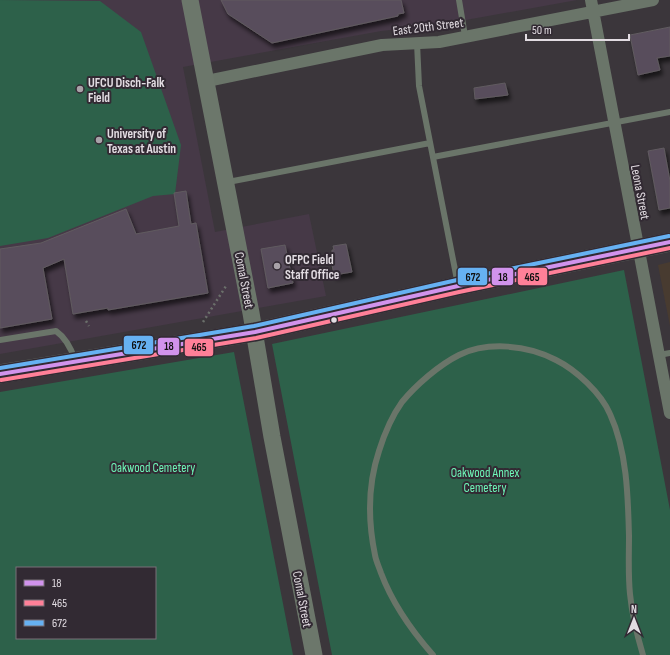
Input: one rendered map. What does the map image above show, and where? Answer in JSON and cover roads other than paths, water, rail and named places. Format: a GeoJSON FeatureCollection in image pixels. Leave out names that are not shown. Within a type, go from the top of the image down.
{"type":"FeatureCollection","features":[{"type":"Feature","properties":{"kind":"main road"},"geometry":{"type":"LineString","coordinates":[[0,374],[254,332],[458,286],[670,242]]}},
{"type":"Feature","properties":{"kind":"street","name":"Comal Street"},"geometry":{"type":"LineString","coordinates":[[190,0],[207,81],[272,437],[314,655]]}},
{"type":"Feature","properties":{"kind":"street","name":"East 20th Street"},"geometry":{"type":"LineString","coordinates":[[207,81],[382,46],[439,42],[592,6],[653,0]]}},
{"type":"Feature","properties":{"kind":"street","name":"Leona Street"},"geometry":{"type":"LineString","coordinates":[[592,6],[638,249],[664,354],[670,413]]}},
{"type":"Feature","properties":{"kind":"lane"},"geometry":{"type":"LineString","coordinates":[[460,0],[466,36]]}},
{"type":"Feature","properties":{"kind":"lane"},"geometry":{"type":"LineString","coordinates":[[417,43],[419,86],[458,286]]}},
{"type":"Feature","properties":{"kind":"lane"},"geometry":{"type":"LineString","coordinates":[[433,157],[670,112]]}},
{"type":"Feature","properties":{"kind":"lane"},"geometry":{"type":"LineString","coordinates":[[226,183],[430,143]]}},
{"type":"Feature","properties":{"kind":"lane"},"geometry":{"type":"LineString","coordinates":[[0,340],[56,331],[63,336],[72,349],[75,362]]}},
{"type":"Feature","properties":{"kind":"lane"},"geometry":{"type":"LineString","coordinates":[[432,655],[402,616],[391,597],[375,557],[371,528],[370,503],[372,479],[377,459],[390,424],[402,403],[429,375],[459,355],[483,347],[505,347],[532,350],[569,366],[599,396],[610,412],[618,432],[625,476],[630,594],[637,634],[643,655]]}},
{"type":"Feature","properties":{"kind":"place","name":"UFCU Disch-Falk Field"},"geometry":{"type":"Point","coordinates":[80,89]}},
{"type":"Feature","properties":{"kind":"place","name":"University of Texas at Austin"},"geometry":{"type":"Point","coordinates":[99,140]}},
{"type":"Feature","properties":{"kind":"place","name":"OFPC Field Staff Office"},"geometry":{"type":"Point","coordinates":[277,266]}},
{"type":"Feature","properties":{"kind":"park label","name":"Oakwood Cemetery"},"geometry":{"type":"Point","coordinates":[153,467]}},
{"type":"Feature","properties":{"kind":"park label","name":"Oakwood Annex Cemetery"},"geometry":{"type":"Point","coordinates":[485,480]}}]}
